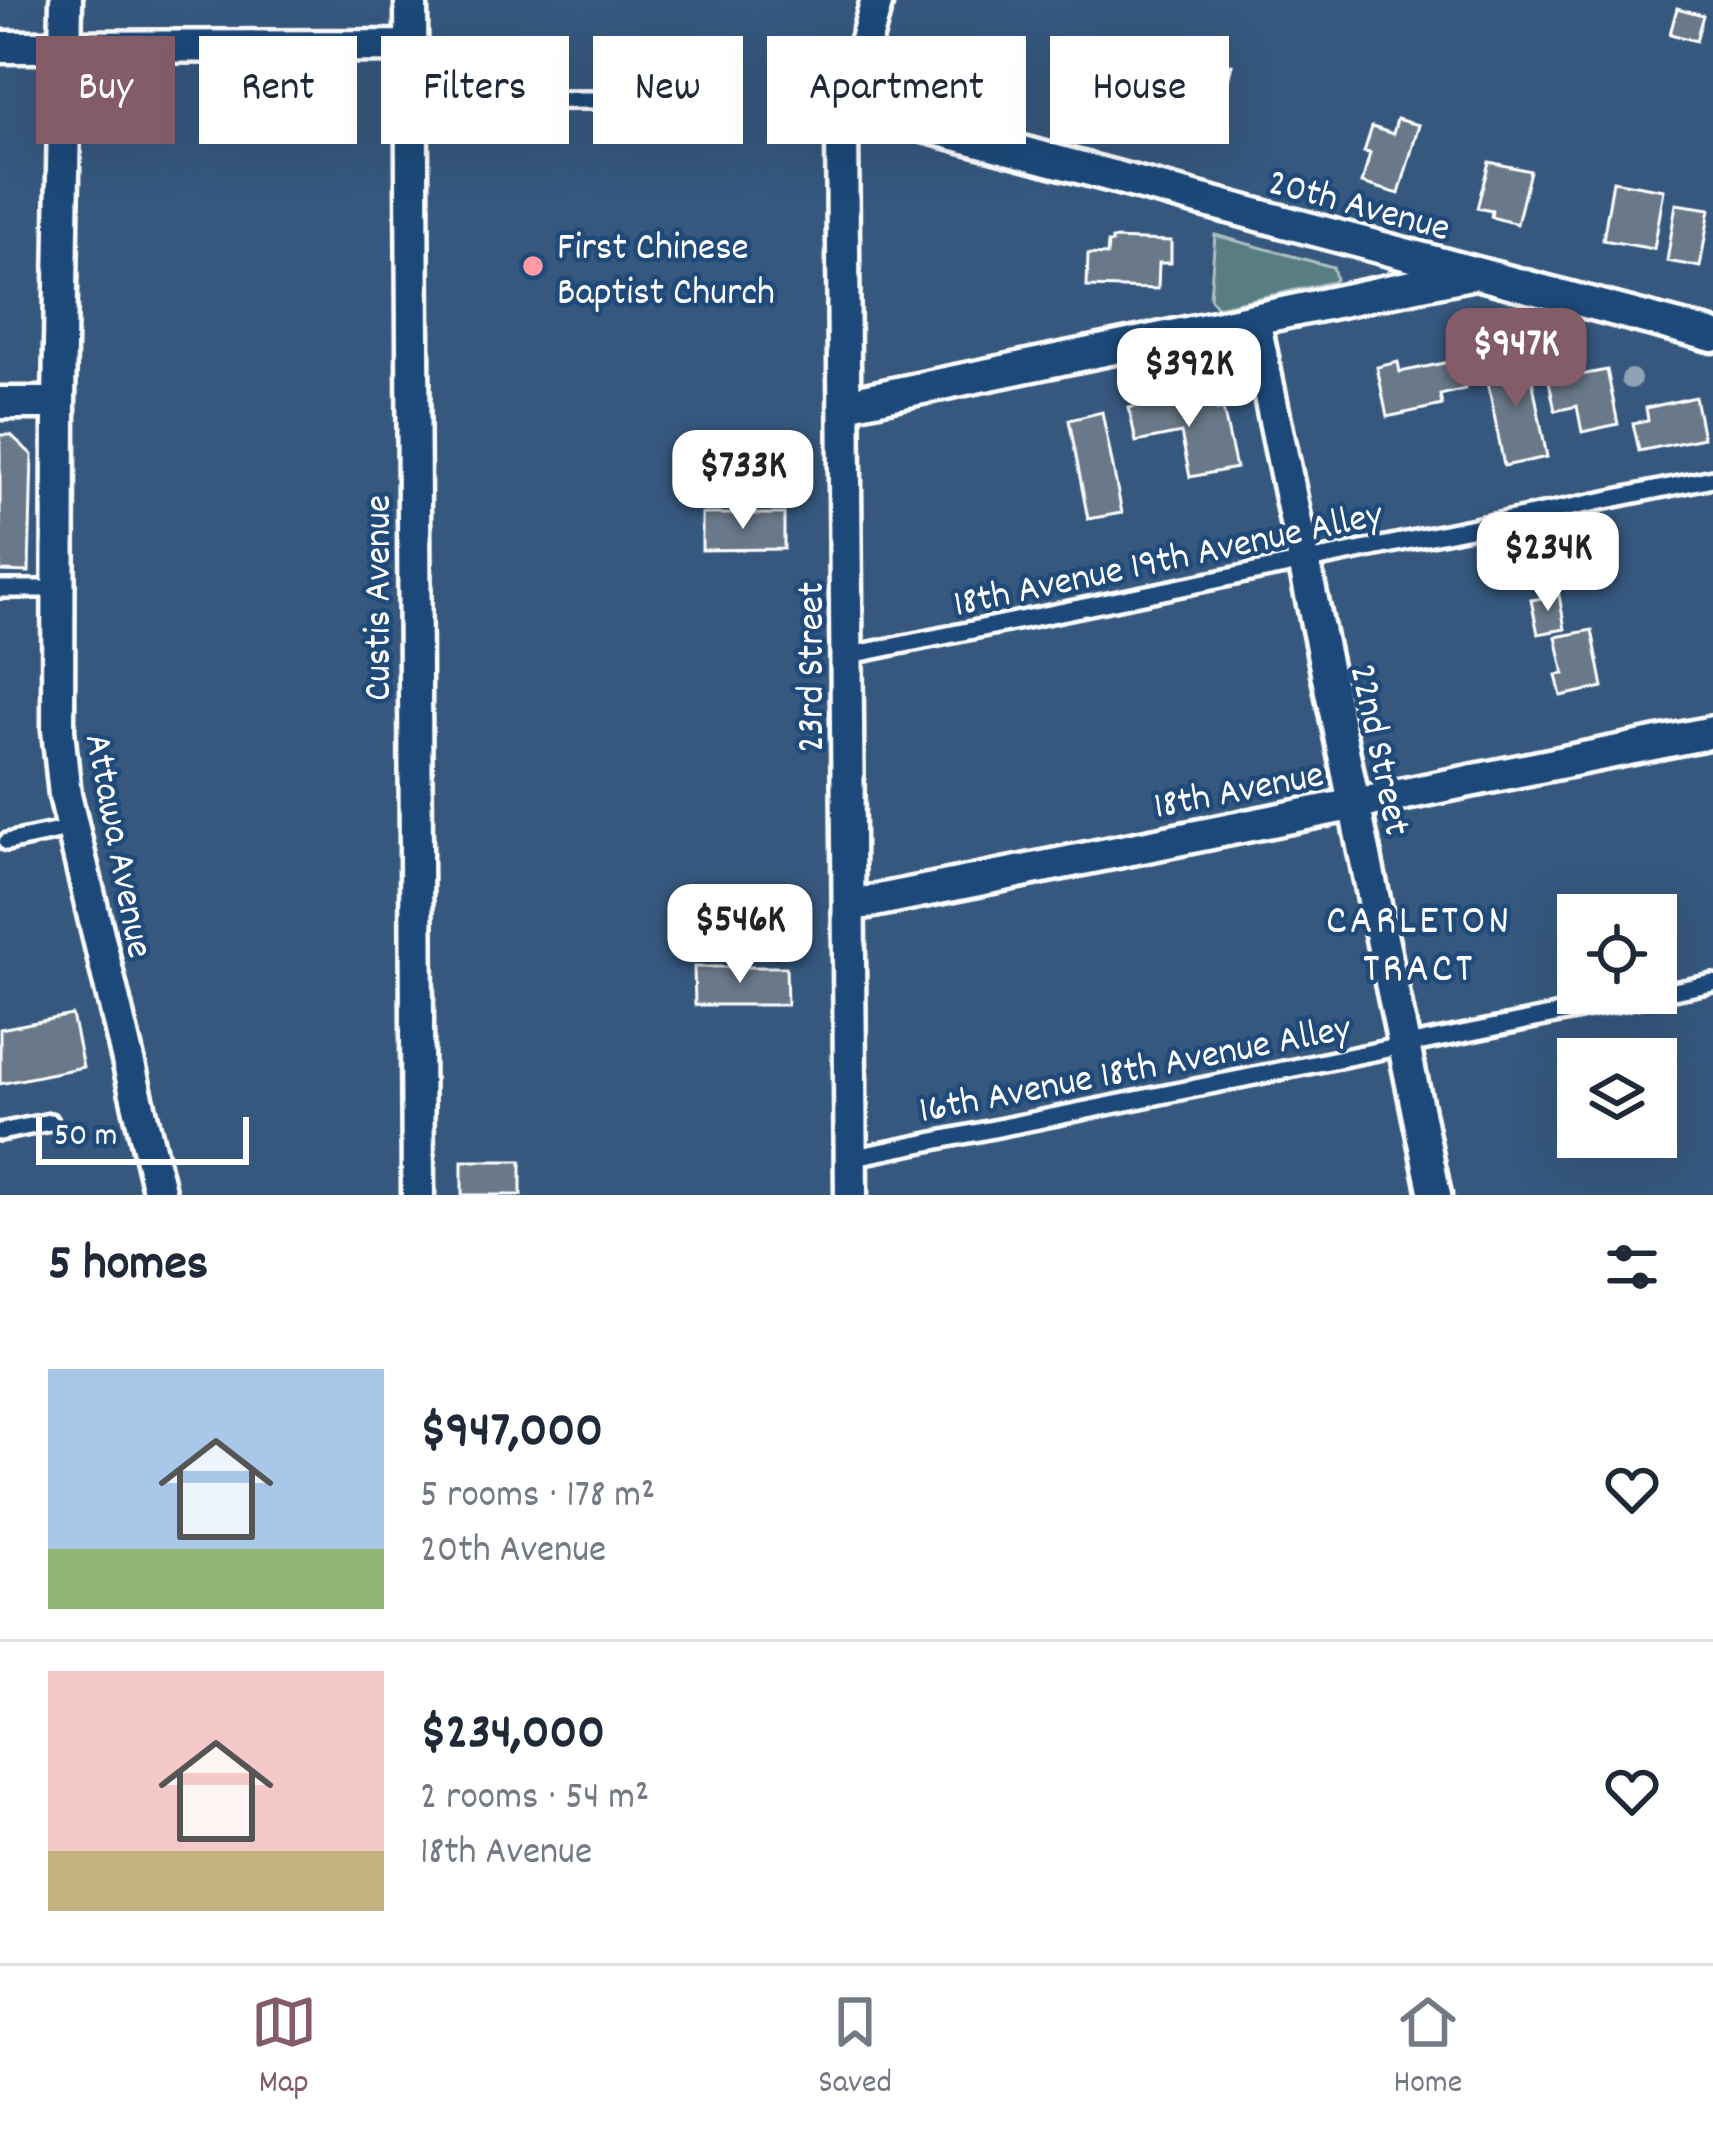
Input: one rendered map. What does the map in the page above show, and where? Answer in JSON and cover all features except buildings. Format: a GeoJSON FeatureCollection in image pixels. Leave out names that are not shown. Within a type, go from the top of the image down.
{"type":"FeatureCollection","features":[{"type":"Feature","properties":{"kind":"street","name":"Attawa Avenue"},"geometry":{"type":"LineString","coordinates":[[66,0],[67,36]]}},
{"type":"Feature","properties":{"kind":"street","name":"Custis Avenue"},"geometry":{"type":"LineString","coordinates":[[410,0],[411,36]]}},
{"type":"Feature","properties":{"kind":"street","name":"23rd Street"},"geometry":{"type":"LineString","coordinates":[[868,36],[878,0]]}},
{"type":"Feature","properties":{"kind":"street"},"geometry":{"type":"LineString","coordinates":[[175,47],[381,46]]}},
{"type":"Feature","properties":{"kind":"street"},"geometry":{"type":"LineString","coordinates":[[0,47],[36,47]]}},
{"type":"Feature","properties":{"kind":"street","name":"Attawa Avenue"},"geometry":{"type":"LineString","coordinates":[[65,144],[58,730],[65,795],[160,1195]]}},
{"type":"Feature","properties":{"kind":"street","name":"Custis Avenue"},"geometry":{"type":"LineString","coordinates":[[411,144],[418,1195]]}},
{"type":"Feature","properties":{"kind":"street","name":"23rd Street"},"geometry":{"type":"LineString","coordinates":[[842,144],[851,1195]]}},
{"type":"Feature","properties":{"kind":"street","name":"20th Avenue"},"geometry":{"type":"LineString","coordinates":[[992,144],[1713,336]]}},
{"type":"Feature","properties":{"kind":"street"},"geometry":{"type":"LineString","coordinates":[[845,404],[1476,273]]}},
{"type":"Feature","properties":{"kind":"street","name":"22nd Street"},"geometry":{"type":"LineString","coordinates":[[1254,319],[1435,1195]]}},
{"type":"Feature","properties":{"kind":"street"},"geometry":{"type":"LineString","coordinates":[[0,403],[59,403]]}},
{"type":"Feature","properties":{"kind":"street","name":"18th Avenue"},"geometry":{"type":"LineString","coordinates":[[849,906],[1713,732]]}},
{"type":"Feature","properties":{"kind":"lane","name":"18th Avenue 19th Avenue Alley"},"geometry":{"type":"LineString","coordinates":[[847,656],[1713,478]]}},
{"type":"Feature","properties":{"kind":"lane"},"geometry":{"type":"LineString","coordinates":[[0,589],[58,589]]}},
{"type":"Feature","properties":{"kind":"lane"},"geometry":{"type":"LineString","coordinates":[[7,842],[73,828]]}},
{"type":"Feature","properties":{"kind":"lane","name":"16th Avenue 18th Avenue Alley"},"geometry":{"type":"LineString","coordinates":[[850,1158],[1713,983]]}},
{"type":"Feature","properties":{"kind":"lane"},"geometry":{"type":"LineString","coordinates":[[0,1132],[50,1122]]}},
{"type":"Feature","properties":{"kind":"green space"},"geometry":{"type":"Polygon","coordinates":[[[1215,235],[1333,267],[1336,279],[1216,307],[1210,297],[1215,235]]]}},
{"type":"Feature","properties":{"kind":"place","name":"First Chinese Baptist Church"},"geometry":{"type":"Point","coordinates":[533,266]}},
{"type":"Feature","properties":{"kind":"district","name":"CARLETON TRACT"},"geometry":{"type":"Point","coordinates":[1419,941]}}]}
